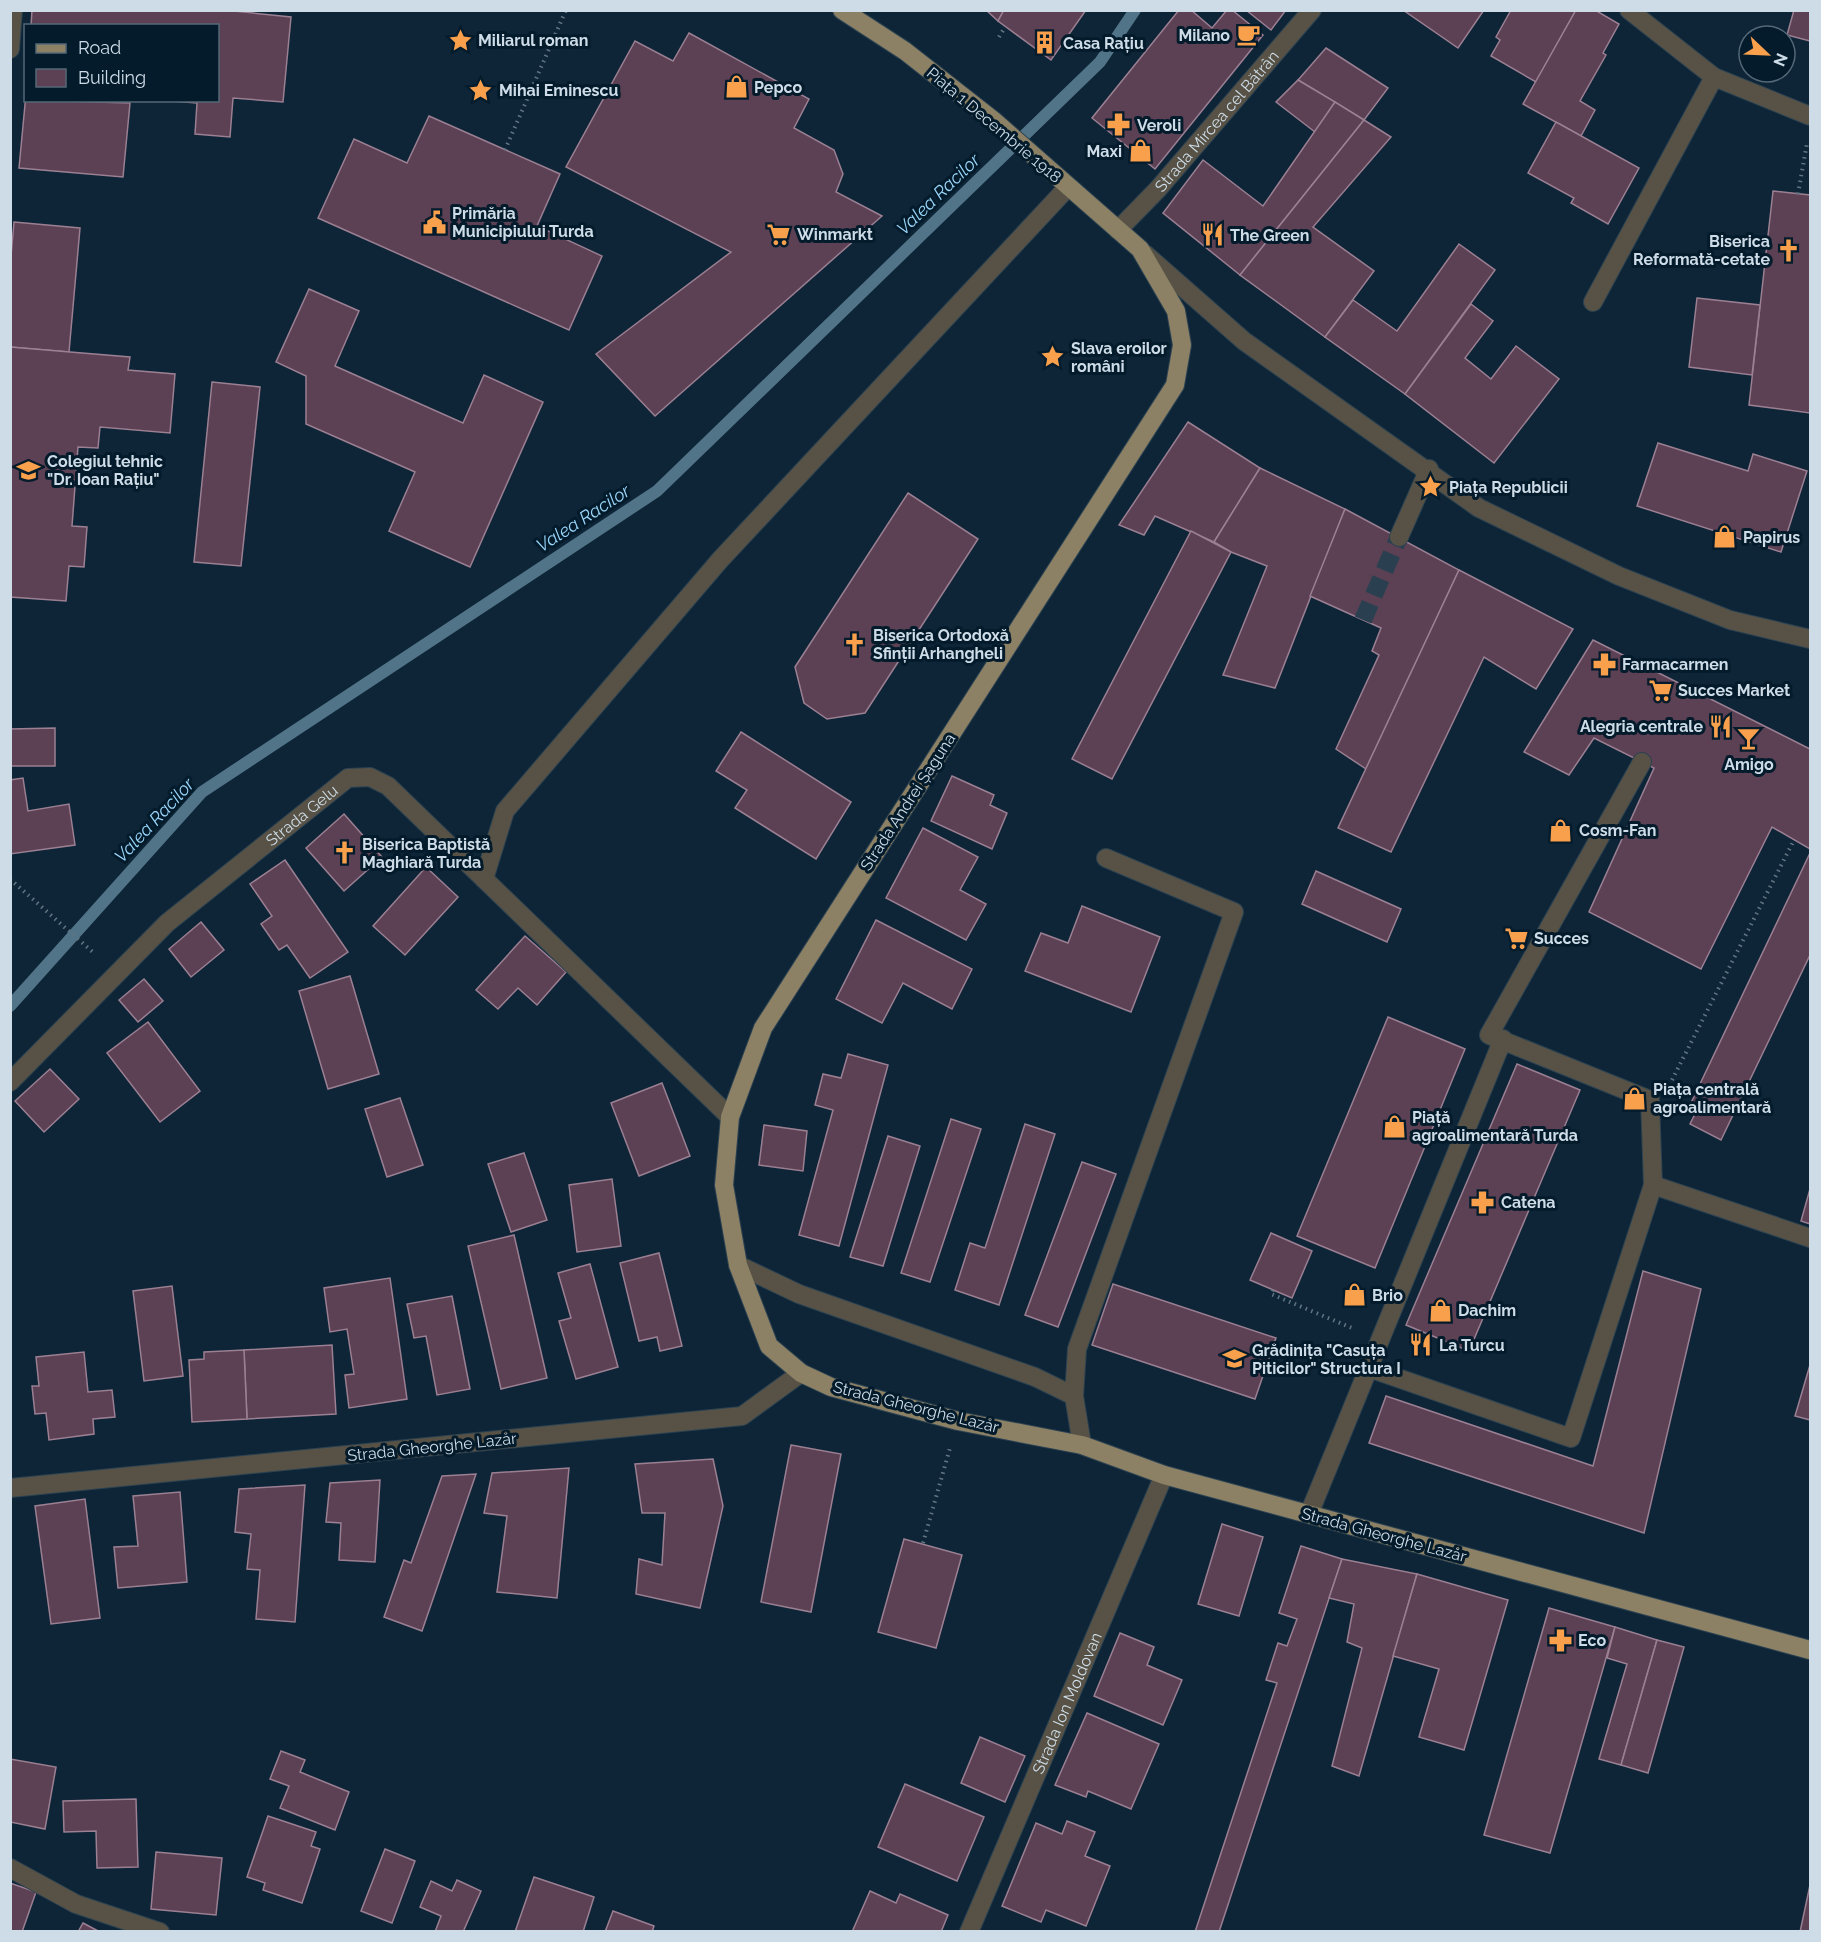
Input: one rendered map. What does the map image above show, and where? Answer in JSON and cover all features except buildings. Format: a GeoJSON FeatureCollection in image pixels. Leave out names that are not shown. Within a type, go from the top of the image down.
{"type":"FeatureCollection","features":[{"type":"Feature","properties":{"kind":"main road","name":"Piața 1 Decembrie 1918"},"geometry":{"type":"LineString","coordinates":[[842,10],[905,51],[993,120],[1140,249]]}},
{"type":"Feature","properties":{"kind":"main road","name":"Strada Andrei Șaguna"},"geometry":{"type":"LineString","coordinates":[[801,1373],[769,1346],[738,1265],[724,1185],[730,1117],[763,1028],[1174,385],[1182,345],[1176,311],[1140,249]]}},
{"type":"Feature","properties":{"kind":"main road","name":"Strada Gheorghe Lazăr"},"geometry":{"type":"LineString","coordinates":[[801,1373],[831,1387],[958,1421],[1082,1445],[1164,1475],[1810,1650]]}},
{"type":"Feature","properties":{"kind":"street"},"geometry":{"type":"LineString","coordinates":[[10,49],[13,10]]}},
{"type":"Feature","properties":{"kind":"street","name":"Strada Mircea cel Bătrân"},"geometry":{"type":"LineString","coordinates":[[1118,230],[1158,189],[1312,10]]}},
{"type":"Feature","properties":{"kind":"street"},"geometry":{"type":"LineString","coordinates":[[1629,10],[1714,77],[1810,116]]}},
{"type":"Feature","properties":{"kind":"street"},"geometry":{"type":"LineString","coordinates":[[1593,302],[1714,77]]}},
{"type":"Feature","properties":{"kind":"street"},"geometry":{"type":"LineString","coordinates":[[484,879],[505,812],[720,560],[1068,187]]}},
{"type":"Feature","properties":{"kind":"street"},"geometry":{"type":"LineString","coordinates":[[1140,249],[1244,341],[1429,469],[1479,508],[1619,576],[1730,620],[1810,639]]}},
{"type":"Feature","properties":{"kind":"street"},"geometry":{"type":"LineString","coordinates":[[1399,537],[1429,469]]}},
{"type":"Feature","properties":{"kind":"street"},"geometry":{"type":"LineString","coordinates":[[1369,1368],[1571,1438],[1653,1185],[1650,1100],[1489,1035],[1642,762]]}},
{"type":"Feature","properties":{"kind":"street","name":"Strada Gelu"},"geometry":{"type":"LineString","coordinates":[[10,1082],[167,923],[348,778],[370,777],[388,786],[730,1117]]}},
{"type":"Feature","properties":{"kind":"street"},"geometry":{"type":"LineString","coordinates":[[1082,1445],[1074,1396],[1077,1349],[1234,912],[1106,858]]}},
{"type":"Feature","properties":{"kind":"street"},"geometry":{"type":"LineString","coordinates":[[1309,1514],[1503,1039]]}},
{"type":"Feature","properties":{"kind":"street"},"geometry":{"type":"LineString","coordinates":[[1653,1185],[1810,1238]]}},
{"type":"Feature","properties":{"kind":"street"},"geometry":{"type":"LineString","coordinates":[[738,1265],[800,1294],[1035,1377],[1074,1396]]}},
{"type":"Feature","properties":{"kind":"street","name":"Strada Gheorghe Lazăr"},"geometry":{"type":"LineString","coordinates":[[10,1488],[742,1416],[801,1373]]}},
{"type":"Feature","properties":{"kind":"street","name":"Strada Ion Moldovan"},"geometry":{"type":"LineString","coordinates":[[969,1932],[1164,1475]]}},
{"type":"Feature","properties":{"kind":"street"},"geometry":{"type":"LineString","coordinates":[[10,1868],[76,1904],[160,1932]]}},
{"type":"Feature","properties":{"kind":"path"},"geometry":{"type":"LineString","coordinates":[[505,150],[566,10]]}},
{"type":"Feature","properties":{"kind":"path"},"geometry":{"type":"LineString","coordinates":[[999,37],[1005,27]]}},
{"type":"Feature","properties":{"kind":"path"},"geometry":{"type":"LineString","coordinates":[[1798,194],[1808,139]]}},
{"type":"Feature","properties":{"kind":"path"},"geometry":{"type":"LineString","coordinates":[[1650,1100],[1672,1080],[1794,840]]}},
{"type":"Feature","properties":{"kind":"path"},"geometry":{"type":"LineString","coordinates":[[10,879],[93,952]]}},
{"type":"Feature","properties":{"kind":"path"},"geometry":{"type":"LineString","coordinates":[[1273,1290],[1271,1294],[1380,1340]]}},
{"type":"Feature","properties":{"kind":"path"},"geometry":{"type":"LineString","coordinates":[[923,1543],[943,1469]]}},
{"type":"Feature","properties":{"kind":"waterway","name":"Valea Racilor"},"geometry":{"type":"LineString","coordinates":[[10,1006],[202,792],[657,491],[1100,62],[1135,10]]}},
{"type":"Feature","properties":{"kind":"tunnel"},"geometry":{"type":"LineString","coordinates":[[1363,620],[1399,537]]}},
{"type":"Feature","properties":{"kind":"place","name":"Milano"},"geometry":{"type":"Point","coordinates":[1248,35]}},
{"type":"Feature","properties":{"kind":"place","name":"Miliarul roman"},"geometry":{"type":"Point","coordinates":[460,40]}},
{"type":"Feature","properties":{"kind":"place","name":"Casa Rațiu"},"geometry":{"type":"Point","coordinates":[1045,43]}},
{"type":"Feature","properties":{"kind":"place","name":"Pepco"},"geometry":{"type":"Point","coordinates":[736,87]}},
{"type":"Feature","properties":{"kind":"place","name":"Mihai Eminescu"},"geometry":{"type":"Point","coordinates":[481,90]}},
{"type":"Feature","properties":{"kind":"place","name":"Veroli"},"geometry":{"type":"Point","coordinates":[1119,125]}},
{"type":"Feature","properties":{"kind":"place","name":"Maxi"},"geometry":{"type":"Point","coordinates":[1140,151]}},
{"type":"Feature","properties":{"kind":"place","name":"Primăria Municipiului Turda"},"geometry":{"type":"Point","coordinates":[434,222]}},
{"type":"Feature","properties":{"kind":"place","name":"Winmarkt"},"geometry":{"type":"Point","coordinates":[779,234]}},
{"type":"Feature","properties":{"kind":"place","name":"The Green"},"geometry":{"type":"Point","coordinates":[1212,235]}},
{"type":"Feature","properties":{"kind":"place","name":"Biserica Reformată-cetate"},"geometry":{"type":"Point","coordinates":[1788,250]}},
{"type":"Feature","properties":{"kind":"place","name":"Slava eroilor români"},"geometry":{"type":"Point","coordinates":[1053,357]}},
{"type":"Feature","properties":{"kind":"place","name":"Colegiul tehnic \"Dr. Ioan Rațiu\""},"geometry":{"type":"Point","coordinates":[29,470]}},
{"type":"Feature","properties":{"kind":"place","name":"Piața Republicii"},"geometry":{"type":"Point","coordinates":[1431,487]}},
{"type":"Feature","properties":{"kind":"place","name":"Papirus"},"geometry":{"type":"Point","coordinates":[1725,537]}},
{"type":"Feature","properties":{"kind":"place","name":"Biserica Ortodoxă Sfinții Arhangheli"},"geometry":{"type":"Point","coordinates":[855,644]}},
{"type":"Feature","properties":{"kind":"place","name":"Farmacarmen"},"geometry":{"type":"Point","coordinates":[1604,664]}},
{"type":"Feature","properties":{"kind":"place","name":"Succes Market"},"geometry":{"type":"Point","coordinates":[1660,690]}},
{"type":"Feature","properties":{"kind":"place","name":"Alegria centrale"},"geometry":{"type":"Point","coordinates":[1721,726]}},
{"type":"Feature","properties":{"kind":"place","name":"Amigo"},"geometry":{"type":"Point","coordinates":[1749,739]}},
{"type":"Feature","properties":{"kind":"place","name":"Cosm-Fan"},"geometry":{"type":"Point","coordinates":[1561,830]}},
{"type":"Feature","properties":{"kind":"place","name":"Biserica Baptistă Maghiară Turda"},"geometry":{"type":"Point","coordinates":[344,853]}},
{"type":"Feature","properties":{"kind":"place","name":"Succes"},"geometry":{"type":"Point","coordinates":[1516,938]}},
{"type":"Feature","properties":{"kind":"place","name":"Piața centrală agroalimentară"},"geometry":{"type":"Point","coordinates":[1635,1098]}},
{"type":"Feature","properties":{"kind":"place","name":"Piață agroalimentară Turda"},"geometry":{"type":"Point","coordinates":[1394,1126]}},
{"type":"Feature","properties":{"kind":"place","name":"Catena"},"geometry":{"type":"Point","coordinates":[1483,1202]}},
{"type":"Feature","properties":{"kind":"place","name":"Brio"},"geometry":{"type":"Point","coordinates":[1354,1295]}},
{"type":"Feature","properties":{"kind":"place","name":"Dachim"},"geometry":{"type":"Point","coordinates":[1440,1310]}},
{"type":"Feature","properties":{"kind":"place","name":"La Turcu"},"geometry":{"type":"Point","coordinates":[1421,1345]}},
{"type":"Feature","properties":{"kind":"place","name":"Grădinița \"Casuța Piticilor\" Structura I"},"geometry":{"type":"Point","coordinates":[1234,1359]}},
{"type":"Feature","properties":{"kind":"place","name":"Eco"},"geometry":{"type":"Point","coordinates":[1560,1640]}}]}
